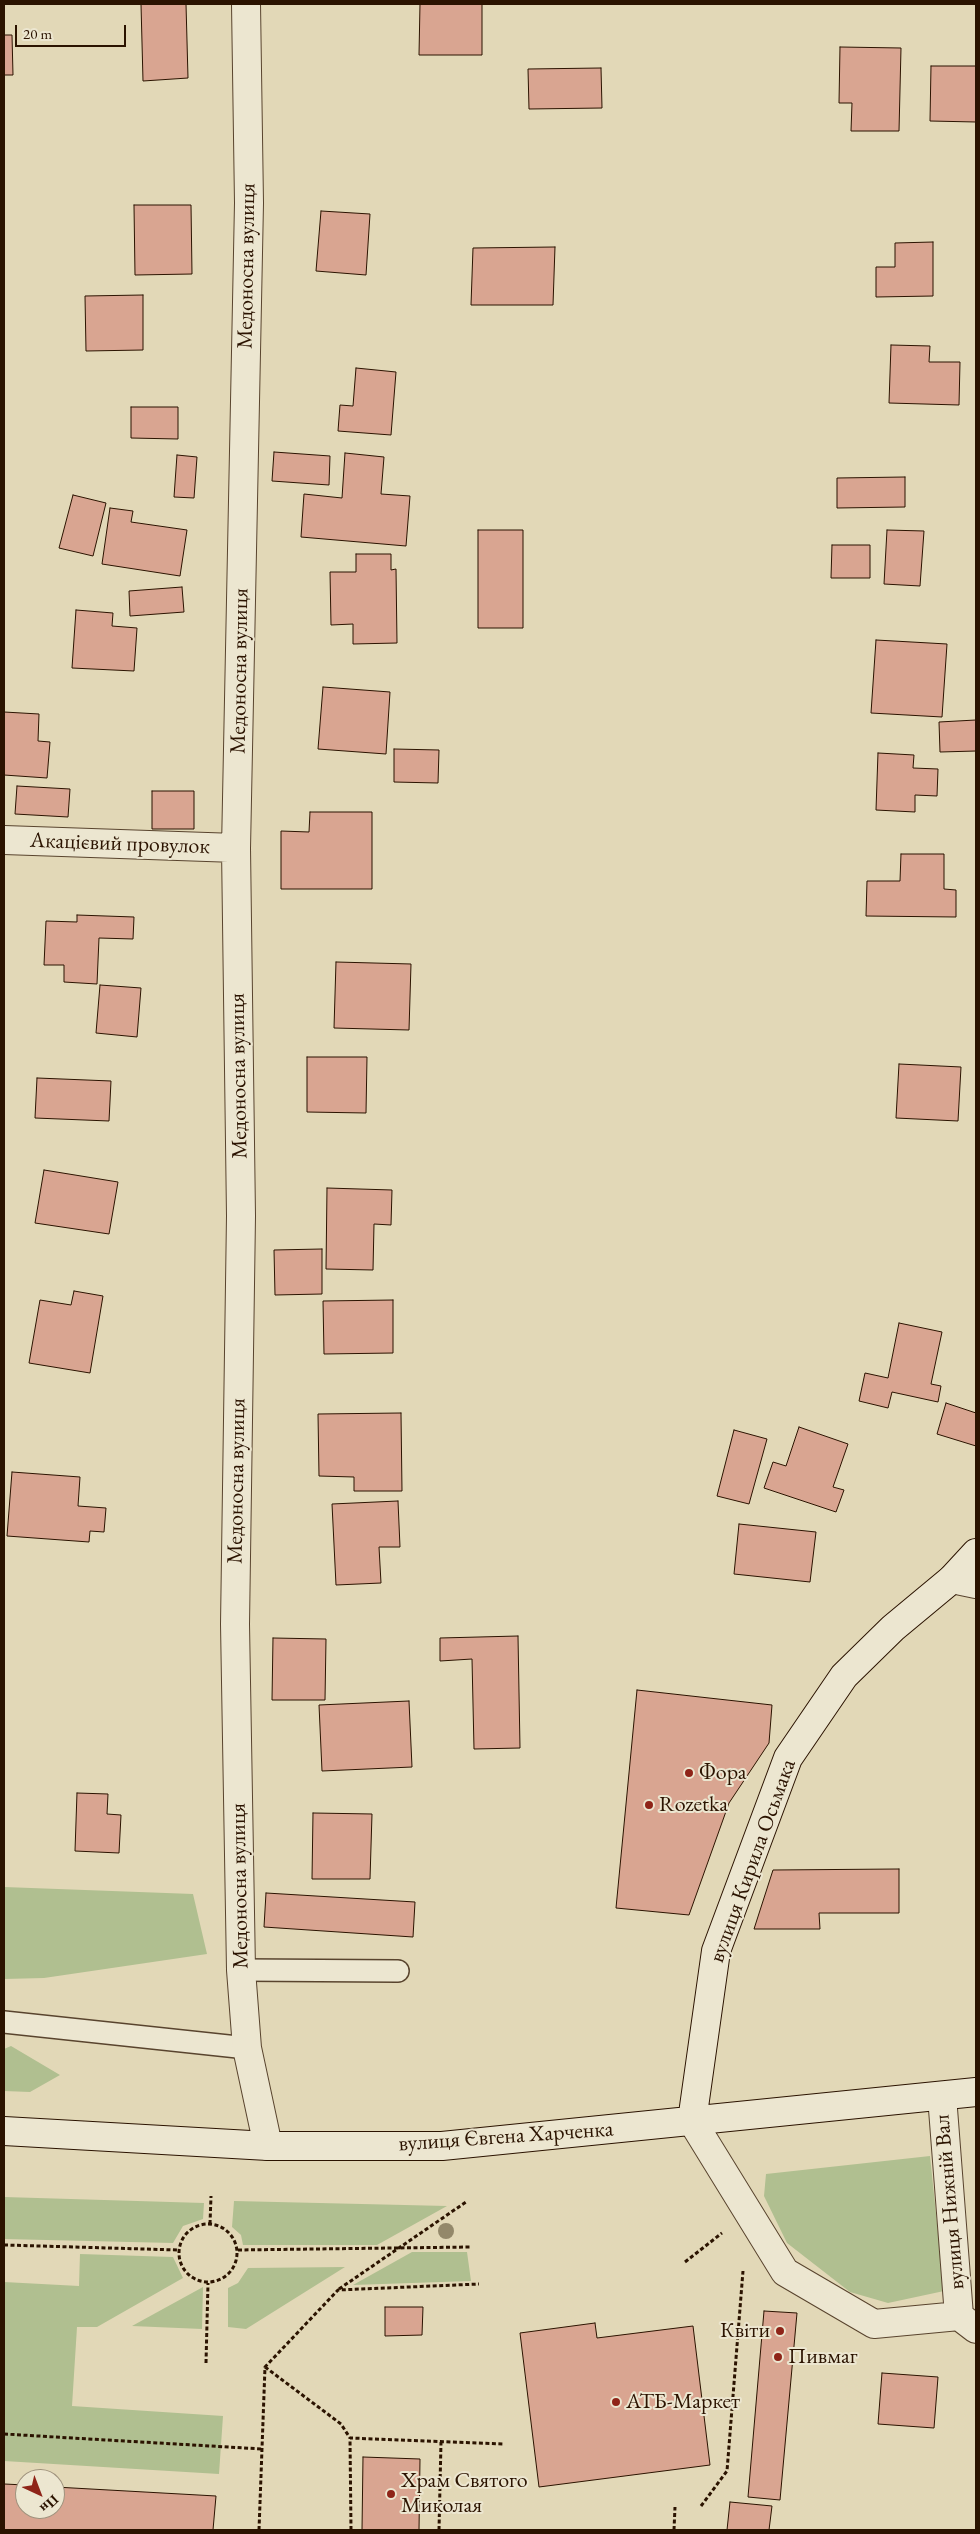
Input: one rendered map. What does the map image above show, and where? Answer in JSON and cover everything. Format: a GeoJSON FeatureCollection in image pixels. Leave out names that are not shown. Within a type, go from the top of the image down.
{"type":"FeatureCollection","features":[{"type":"Feature","properties":{"kind":"street","name":"Медоносна вулиця"},"geometry":{"type":"LineString","coordinates":[[246,4],[249,203],[236,848],[241,1216],[236,1624],[241,1970],[247,2048],[268,2146]]}},
{"type":"Feature","properties":{"kind":"street","name":"Акацієвий провулок"},"geometry":{"type":"LineString","coordinates":[[4,840],[236,848]]}},
{"type":"Feature","properties":{"kind":"street","name":"вулиця Кирила Осьмака"},"geometry":{"type":"LineString","coordinates":[[692,2121],[716,1951],[788,1758],[844,1676],[893,1628],[964,1582],[976,1553]]}},
{"type":"Feature","properties":{"kind":"street","name":"вулиця Євгена Харченка"},"geometry":{"type":"LineString","coordinates":[[4,2131],[268,2146],[442,2146],[976,2092]]}},
{"type":"Feature","properties":{"kind":"street","name":"вулиця Нижній Вал"},"geometry":{"type":"LineString","coordinates":[[942,2096],[968,2322]]}},
{"type":"Feature","properties":{"kind":"street"},"geometry":{"type":"LineString","coordinates":[[692,2121],[785,2272],[874,2324],[968,2322]]}},
{"type":"Feature","properties":{"kind":"lane"},"geometry":{"type":"LineString","coordinates":[[241,1970],[398,1971]]}},
{"type":"Feature","properties":{"kind":"lane"},"geometry":{"type":"LineString","coordinates":[[4,2022],[247,2048]]}},
{"type":"Feature","properties":{"kind":"path"},"geometry":{"type":"LineString","coordinates":[[210,2224],[211,2196]]}},
{"type":"Feature","properties":{"kind":"path"},"geometry":{"type":"LineString","coordinates":[[259,2530],[265,2367],[338,2290],[466,2202]]}},
{"type":"Feature","properties":{"kind":"path"},"geometry":{"type":"LineString","coordinates":[[685,2262],[748,2213]]}},
{"type":"Feature","properties":{"kind":"path"},"geometry":{"type":"LineString","coordinates":[[210,2224],[223,2227],[231,2233],[238,2250],[237,2260],[227,2277],[208,2283],[199,2281],[184,2270],[179,2261],[179,2250],[186,2233],[194,2227],[210,2224]]}},
{"type":"Feature","properties":{"kind":"path"},"geometry":{"type":"LineString","coordinates":[[4,2245],[179,2250]]}},
{"type":"Feature","properties":{"kind":"path"},"geometry":{"type":"LineString","coordinates":[[238,2250],[472,2247]]}},
{"type":"Feature","properties":{"kind":"path"},"geometry":{"type":"LineString","coordinates":[[701,2506],[727,2471],[744,2262]]}},
{"type":"Feature","properties":{"kind":"path"},"geometry":{"type":"LineString","coordinates":[[206,2363],[208,2283]]}},
{"type":"Feature","properties":{"kind":"path"},"geometry":{"type":"LineString","coordinates":[[338,2290],[479,2284]]}},
{"type":"Feature","properties":{"kind":"path"},"geometry":{"type":"LineString","coordinates":[[265,2367],[341,2424],[350,2438],[351,2530]]}},
{"type":"Feature","properties":{"kind":"path"},"geometry":{"type":"LineString","coordinates":[[4,2434],[262,2449]]}},
{"type":"Feature","properties":{"kind":"path"},"geometry":{"type":"LineString","coordinates":[[350,2438],[503,2444]]}},
{"type":"Feature","properties":{"kind":"path"},"geometry":{"type":"LineString","coordinates":[[440,2530],[441,2442]]}},
{"type":"Feature","properties":{"kind":"path"},"geometry":{"type":"LineString","coordinates":[[674,2530],[675,2507]]}},
{"type":"Feature","properties":{"kind":"green space"},"geometry":{"type":"Polygon","coordinates":[[[4,1887],[193,1894],[207,1954],[44,1978],[4,1979],[4,1887]]]}},
{"type":"Feature","properties":{"kind":"green space"},"geometry":{"type":"Polygon","coordinates":[[[11,2046],[60,2075],[30,2092],[4,2091],[4,2049],[11,2046]]]}},
{"type":"Feature","properties":{"kind":"green space"},"geometry":{"type":"Polygon","coordinates":[[[930,2156],[944,2291],[888,2303],[850,2292],[787,2243],[764,2196],[766,2174],[930,2156]]]}},
{"type":"Feature","properties":{"kind":"green space"},"geometry":{"type":"Polygon","coordinates":[[[4,2197],[204,2203],[203,2219],[183,2226],[173,2243],[4,2239],[4,2197]]]}},
{"type":"Feature","properties":{"kind":"green space"},"geometry":{"type":"Polygon","coordinates":[[[234,2201],[447,2206],[377,2245],[243,2245],[241,2235],[232,2227],[234,2201]]]}},
{"type":"Feature","properties":{"kind":"green space"},"geometry":{"type":"Polygon","coordinates":[[[412,2252],[467,2252],[471,2281],[353,2285],[412,2252]]]}},
{"type":"Feature","properties":{"kind":"green space"},"geometry":{"type":"Polygon","coordinates":[[[80,2254],[173,2257],[183,2278],[97,2327],[77,2327],[72,2406],[223,2416],[219,2474],[4,2461],[4,2282],[79,2286],[80,2254]]]}},
{"type":"Feature","properties":{"kind":"green space"},"geometry":{"type":"Polygon","coordinates":[[[345,2267],[246,2329],[228,2327],[228,2288],[238,2283],[248,2268],[345,2267]]]}},
{"type":"Feature","properties":{"kind":"green space"},"geometry":{"type":"Polygon","coordinates":[[[203,2287],[202,2329],[132,2326],[203,2287]]]}},
{"type":"Feature","properties":{"kind":"building"},"geometry":{"type":"Polygon","coordinates":[[[141,4],[186,4],[188,78],[143,81],[141,4]]]}},
{"type":"Feature","properties":{"kind":"building"},"geometry":{"type":"Polygon","coordinates":[[[420,4],[482,4],[482,55],[419,55],[420,4]]]}},
{"type":"Feature","properties":{"kind":"building"},"geometry":{"type":"Polygon","coordinates":[[[4,35],[12,35],[13,75],[4,75],[4,35]]]}},
{"type":"Feature","properties":{"kind":"building"},"geometry":{"type":"Polygon","coordinates":[[[840,47],[901,48],[899,131],[851,131],[852,103],[839,103],[840,47]]]}},
{"type":"Feature","properties":{"kind":"building"},"geometry":{"type":"Polygon","coordinates":[[[931,66],[976,66],[976,122],[930,121],[931,66]]]}},
{"type":"Feature","properties":{"kind":"building"},"geometry":{"type":"Polygon","coordinates":[[[601,68],[602,108],[529,109],[528,69],[601,68]]]}},
{"type":"Feature","properties":{"kind":"building"},"geometry":{"type":"Polygon","coordinates":[[[134,205],[191,205],[192,274],[135,275],[134,205]]]}},
{"type":"Feature","properties":{"kind":"building"},"geometry":{"type":"Polygon","coordinates":[[[321,211],[370,214],[366,275],[316,271],[321,211]]]}},
{"type":"Feature","properties":{"kind":"building"},"geometry":{"type":"Polygon","coordinates":[[[933,242],[933,296],[876,297],[876,267],[895,267],[895,243],[933,242]]]}},
{"type":"Feature","properties":{"kind":"building"},"geometry":{"type":"Polygon","coordinates":[[[555,247],[553,305],[471,305],[473,248],[555,247]]]}},
{"type":"Feature","properties":{"kind":"building"},"geometry":{"type":"Polygon","coordinates":[[[143,295],[143,350],[86,351],[85,296],[143,295]]]}},
{"type":"Feature","properties":{"kind":"building"},"geometry":{"type":"Polygon","coordinates":[[[891,345],[930,346],[929,362],[960,362],[959,405],[889,403],[891,345]]]}},
{"type":"Feature","properties":{"kind":"building"},"geometry":{"type":"Polygon","coordinates":[[[356,368],[396,372],[391,435],[338,431],[340,405],[353,406],[356,368]]]}},
{"type":"Feature","properties":{"kind":"building"},"geometry":{"type":"Polygon","coordinates":[[[131,407],[178,407],[178,439],[131,438],[131,407]]]}},
{"type":"Feature","properties":{"kind":"building"},"geometry":{"type":"Polygon","coordinates":[[[274,452],[330,456],[329,485],[272,481],[274,452]]]}},
{"type":"Feature","properties":{"kind":"building"},"geometry":{"type":"Polygon","coordinates":[[[345,453],[384,457],[381,494],[410,496],[406,546],[301,537],[304,494],[342,498],[345,453]]]}},
{"type":"Feature","properties":{"kind":"building"},"geometry":{"type":"Polygon","coordinates":[[[177,455],[197,457],[194,498],[174,497],[177,455]]]}},
{"type":"Feature","properties":{"kind":"building"},"geometry":{"type":"Polygon","coordinates":[[[905,477],[905,507],[837,508],[837,478],[905,477]]]}},
{"type":"Feature","properties":{"kind":"building"},"geometry":{"type":"Polygon","coordinates":[[[73,495],[106,503],[93,556],[59,548],[73,495]]]}},
{"type":"Feature","properties":{"kind":"building"},"geometry":{"type":"Polygon","coordinates":[[[110,508],[133,511],[131,522],[187,530],[180,576],[102,564],[110,508]]]}},
{"type":"Feature","properties":{"kind":"building"},"geometry":{"type":"Polygon","coordinates":[[[478,530],[523,530],[523,628],[478,628],[478,530]]]}},
{"type":"Feature","properties":{"kind":"building"},"geometry":{"type":"Polygon","coordinates":[[[887,530],[924,531],[920,586],[884,584],[887,530]]]}},
{"type":"Feature","properties":{"kind":"building"},"geometry":{"type":"Polygon","coordinates":[[[832,545],[870,545],[870,578],[831,578],[832,545]]]}},
{"type":"Feature","properties":{"kind":"building"},"geometry":{"type":"Polygon","coordinates":[[[356,554],[391,554],[391,570],[396,569],[397,643],[353,644],[353,624],[331,625],[330,572],[356,572],[356,554]]]}},
{"type":"Feature","properties":{"kind":"building"},"geometry":{"type":"Polygon","coordinates":[[[182,587],[184,612],[130,616],[129,591],[182,587]]]}},
{"type":"Feature","properties":{"kind":"building"},"geometry":{"type":"Polygon","coordinates":[[[76,610],[113,613],[112,626],[137,628],[134,671],[72,668],[76,610]]]}},
{"type":"Feature","properties":{"kind":"building"},"geometry":{"type":"Polygon","coordinates":[[[876,640],[947,644],[942,717],[871,713],[876,640]]]}},
{"type":"Feature","properties":{"kind":"building"},"geometry":{"type":"Polygon","coordinates":[[[323,687],[390,692],[386,754],[318,749],[323,687]]]}},
{"type":"Feature","properties":{"kind":"building"},"geometry":{"type":"Polygon","coordinates":[[[4,712],[39,714],[38,741],[50,742],[47,778],[4,775],[4,712]]]}},
{"type":"Feature","properties":{"kind":"building"},"geometry":{"type":"Polygon","coordinates":[[[976,720],[976,751],[940,752],[939,722],[976,720]]]}},
{"type":"Feature","properties":{"kind":"building"},"geometry":{"type":"Polygon","coordinates":[[[394,749],[439,750],[438,783],[394,782],[394,749]]]}},
{"type":"Feature","properties":{"kind":"building"},"geometry":{"type":"Polygon","coordinates":[[[878,753],[914,755],[913,768],[938,769],[937,796],[915,795],[915,812],[876,810],[878,753]]]}},
{"type":"Feature","properties":{"kind":"building"},"geometry":{"type":"Polygon","coordinates":[[[17,786],[70,789],[68,817],[15,814],[17,786]]]}},
{"type":"Feature","properties":{"kind":"building"},"geometry":{"type":"Polygon","coordinates":[[[152,791],[194,791],[194,829],[152,829],[152,791]]]}},
{"type":"Feature","properties":{"kind":"building"},"geometry":{"type":"Polygon","coordinates":[[[310,812],[372,812],[372,889],[281,889],[281,831],[309,832],[310,812]]]}},
{"type":"Feature","properties":{"kind":"building"},"geometry":{"type":"Polygon","coordinates":[[[901,854],[944,854],[944,889],[956,890],[956,917],[866,916],[867,881],[900,881],[901,854]]]}},
{"type":"Feature","properties":{"kind":"building"},"geometry":{"type":"Polygon","coordinates":[[[77,915],[134,917],[133,939],[99,938],[97,984],[64,982],[64,965],[44,965],[46,921],[77,922],[77,915]]]}},
{"type":"Feature","properties":{"kind":"building"},"geometry":{"type":"Polygon","coordinates":[[[336,962],[411,964],[409,1030],[334,1028],[336,962]]]}},
{"type":"Feature","properties":{"kind":"building"},"geometry":{"type":"Polygon","coordinates":[[[100,985],[141,988],[137,1037],[96,1033],[100,985]]]}},
{"type":"Feature","properties":{"kind":"building"},"geometry":{"type":"Polygon","coordinates":[[[307,1057],[367,1057],[366,1113],[307,1112],[307,1057]]]}},
{"type":"Feature","properties":{"kind":"building"},"geometry":{"type":"Polygon","coordinates":[[[899,1064],[961,1067],[958,1121],[896,1118],[899,1064]]]}},
{"type":"Feature","properties":{"kind":"building"},"geometry":{"type":"Polygon","coordinates":[[[37,1078],[111,1081],[109,1121],[35,1118],[37,1078]]]}},
{"type":"Feature","properties":{"kind":"building"},"geometry":{"type":"Polygon","coordinates":[[[44,1170],[118,1182],[109,1234],[35,1223],[44,1170]]]}},
{"type":"Feature","properties":{"kind":"building"},"geometry":{"type":"Polygon","coordinates":[[[327,1188],[392,1190],[391,1225],[374,1224],[373,1270],[326,1269],[327,1188]]]}},
{"type":"Feature","properties":{"kind":"building"},"geometry":{"type":"Polygon","coordinates":[[[322,1249],[322,1294],[275,1295],[274,1250],[322,1249]]]}},
{"type":"Feature","properties":{"kind":"building"},"geometry":{"type":"Polygon","coordinates":[[[74,1291],[103,1296],[90,1373],[29,1363],[40,1300],[71,1305],[74,1291]]]}},
{"type":"Feature","properties":{"kind":"building"},"geometry":{"type":"Polygon","coordinates":[[[393,1300],[393,1353],[324,1354],[323,1301],[393,1300]]]}},
{"type":"Feature","properties":{"kind":"building"},"geometry":{"type":"Polygon","coordinates":[[[899,1323],[942,1332],[931,1384],[941,1386],[938,1402],[892,1392],[888,1408],[859,1401],[865,1373],[888,1378],[899,1323]]]}},
{"type":"Feature","properties":{"kind":"building"},"geometry":{"type":"Polygon","coordinates":[[[946,1403],[976,1413],[976,1446],[937,1434],[946,1403]]]}},
{"type":"Feature","properties":{"kind":"building"},"geometry":{"type":"Polygon","coordinates":[[[401,1413],[402,1491],[354,1491],[354,1477],[319,1476],[318,1414],[401,1413]]]}},
{"type":"Feature","properties":{"kind":"building"},"geometry":{"type":"Polygon","coordinates":[[[799,1427],[848,1444],[833,1487],[844,1490],[836,1512],[764,1488],[773,1462],[786,1466],[799,1427]]]}},
{"type":"Feature","properties":{"kind":"building"},"geometry":{"type":"Polygon","coordinates":[[[734,1430],[767,1439],[749,1504],[717,1496],[734,1430]]]}},
{"type":"Feature","properties":{"kind":"building"},"geometry":{"type":"Polygon","coordinates":[[[12,1472],[80,1477],[78,1506],[106,1508],[104,1532],[90,1531],[89,1542],[7,1536],[12,1472]]]}},
{"type":"Feature","properties":{"kind":"building"},"geometry":{"type":"Polygon","coordinates":[[[398,1501],[400,1547],[379,1547],[381,1583],[336,1585],[332,1504],[398,1501]]]}},
{"type":"Feature","properties":{"kind":"building"},"geometry":{"type":"Polygon","coordinates":[[[739,1524],[816,1532],[810,1582],[734,1574],[739,1524]]]}},
{"type":"Feature","properties":{"kind":"building"},"geometry":{"type":"Polygon","coordinates":[[[518,1636],[520,1748],[474,1749],[472,1659],[440,1661],[440,1638],[518,1636]]]}},
{"type":"Feature","properties":{"kind":"building"},"geometry":{"type":"Polygon","coordinates":[[[273,1638],[326,1639],[325,1700],[272,1700],[273,1638]]]}},
{"type":"Feature","properties":{"kind":"building","name":"Фора"},"geometry":{"type":"Polygon","coordinates":[[[637,1690],[772,1705],[769,1743],[729,1803],[689,1915],[616,1908],[637,1690]]]}},
{"type":"Feature","properties":{"kind":"building"},"geometry":{"type":"Polygon","coordinates":[[[409,1701],[412,1767],[322,1771],[319,1705],[409,1701]]]}},
{"type":"Feature","properties":{"kind":"building"},"geometry":{"type":"Polygon","coordinates":[[[77,1793],[108,1794],[107,1814],[121,1815],[119,1853],[75,1851],[77,1793]]]}},
{"type":"Feature","properties":{"kind":"building"},"geometry":{"type":"Polygon","coordinates":[[[313,1813],[372,1814],[370,1879],[312,1879],[313,1813]]]}},
{"type":"Feature","properties":{"kind":"building"},"geometry":{"type":"Polygon","coordinates":[[[899,1869],[899,1913],[819,1913],[820,1929],[754,1929],[773,1870],[899,1869]]]}},
{"type":"Feature","properties":{"kind":"building"},"geometry":{"type":"Polygon","coordinates":[[[266,1893],[415,1902],[413,1937],[264,1927],[266,1893]]]}},
{"type":"Feature","properties":{"kind":"building"},"geometry":{"type":"Polygon","coordinates":[[[385,2307],[423,2307],[422,2335],[385,2336],[385,2307]]]}},
{"type":"Feature","properties":{"kind":"building"},"geometry":{"type":"Polygon","coordinates":[[[764,2311],[797,2313],[780,2500],[748,2497],[764,2311]]]}},
{"type":"Feature","properties":{"kind":"building","name":"АТБ-Маркет"},"geometry":{"type":"Polygon","coordinates":[[[595,2323],[597,2338],[693,2326],[710,2465],[539,2487],[520,2333],[595,2323]]]}},
{"type":"Feature","properties":{"kind":"building"},"geometry":{"type":"Polygon","coordinates":[[[882,2373],[938,2377],[934,2428],[878,2424],[882,2373]]]}},
{"type":"Feature","properties":{"kind":"building","name":"Храм Святого Миколая"},"geometry":{"type":"Polygon","coordinates":[[[363,2457],[420,2459],[419,2530],[362,2530],[363,2457]]]}},
{"type":"Feature","properties":{"kind":"building"},"geometry":{"type":"Polygon","coordinates":[[[4,2484],[15,2485],[15,2519],[65,2519],[65,2488],[216,2496],[213,2530],[4,2530],[4,2484]]]}},
{"type":"Feature","properties":{"kind":"building"},"geometry":{"type":"Polygon","coordinates":[[[730,2502],[772,2506],[769,2530],[727,2530],[730,2502]]]}},
{"type":"Feature","properties":{"kind":"place","name":"Фора"},"geometry":{"type":"Point","coordinates":[689,1773]}},
{"type":"Feature","properties":{"kind":"place","name":"Rozetka"},"geometry":{"type":"Point","coordinates":[649,1805]}},
{"type":"Feature","properties":{"kind":"place","name":"Квіти"},"geometry":{"type":"Point","coordinates":[780,2331]}},
{"type":"Feature","properties":{"kind":"place","name":"Пивмаг"},"geometry":{"type":"Point","coordinates":[778,2357]}},
{"type":"Feature","properties":{"kind":"place","name":"АТБ-Маркет"},"geometry":{"type":"Point","coordinates":[616,2402]}},
{"type":"Feature","properties":{"kind":"place","name":"Храм Святого Миколая"},"geometry":{"type":"Point","coordinates":[391,2494]}}]}
